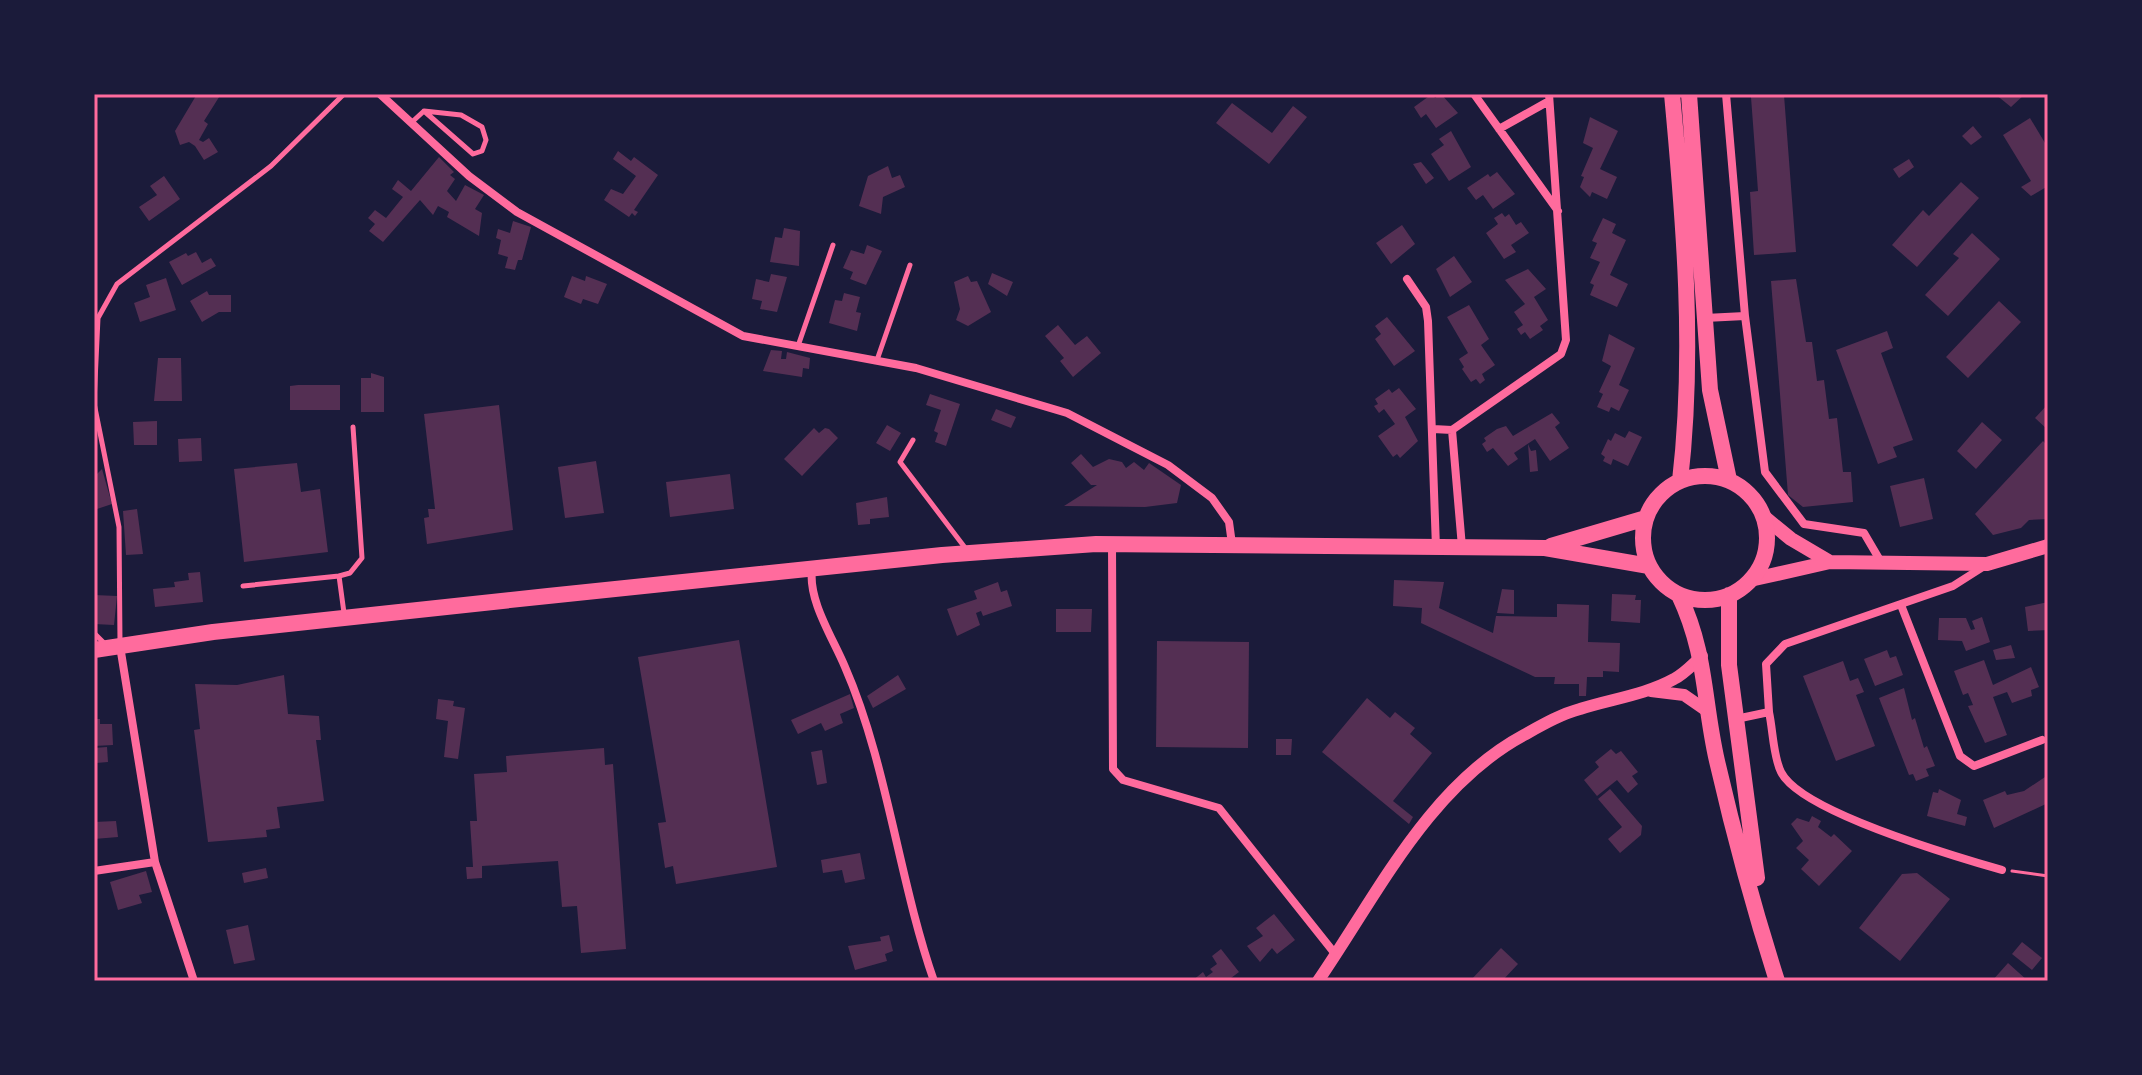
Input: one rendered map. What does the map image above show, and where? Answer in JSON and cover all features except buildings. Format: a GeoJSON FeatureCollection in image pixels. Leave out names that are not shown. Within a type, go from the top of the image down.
{"type":"FeatureCollection","features":[{"type":"Feature","properties":{"kind":"main road"},"geometry":{"type":"LineString","coordinates":[[1672,94],[1684,229],[1685,437],[1680,481]]}},
{"type":"Feature","properties":{"kind":"main road"},"geometry":{"type":"LineString","coordinates":[[1689,94],[1710,390],[1729,480]]}},
{"type":"Feature","properties":{"kind":"main road"},"geometry":{"type":"LineString","coordinates":[[1830,562],[1791,539],[1763,516],[1749,495],[1729,480],[1696,476],[1680,481],[1654,502],[1646,518],[1643,551],[1649,566],[1662,583],[1679,595],[1696,600],[1729,595],[1750,580],[1830,562],[1987,564],[2048,546]]}},
{"type":"Feature","properties":{"kind":"main road"},"geometry":{"type":"LineString","coordinates":[[1750,580],[1766,550],[1763,516]]}},
{"type":"Feature","properties":{"kind":"main road"},"geometry":{"type":"LineString","coordinates":[[1545,548],[1646,518]]}},
{"type":"Feature","properties":{"kind":"main road"},"geometry":{"type":"LineString","coordinates":[[108,648],[344,618],[812,568],[969,553],[1112,544],[1545,548],[1649,566]]}},
{"type":"Feature","properties":{"kind":"main road"},"geometry":{"type":"LineString","coordinates":[[1679,595],[1695,629],[1702,656],[1716,759],[1777,981]]}},
{"type":"Feature","properties":{"kind":"main road"},"geometry":{"type":"LineString","coordinates":[[1729,595],[1729,665],[1766,947]]}},
{"type":"Feature","properties":{"kind":"street"},"geometry":{"type":"LineString","coordinates":[[380,94],[469,176],[517,212],[743,336],[916,368],[1067,413],[1119,437],[1168,465],[1212,498],[1229,522],[1232,544]]}},
{"type":"Feature","properties":{"kind":"street"},"geometry":{"type":"LineString","coordinates":[[1474,94],[1559,211]]}},
{"type":"Feature","properties":{"kind":"street"},"geometry":{"type":"LineString","coordinates":[[1726,94],[1745,316],[1765,472],[1804,524],[1864,533],[1881,562]]}},
{"type":"Feature","properties":{"kind":"street"},"geometry":{"type":"LineString","coordinates":[[1433,429],[1452,430],[1561,354],[1566,340],[1549,97],[1499,129]]}},
{"type":"Feature","properties":{"kind":"street"},"geometry":{"type":"LineString","coordinates":[[1407,279],[1426,307],[1436,548]]}},
{"type":"Feature","properties":{"kind":"street"},"geometry":{"type":"LineString","coordinates":[[1705,318],[1745,316]]}},
{"type":"Feature","properties":{"kind":"street"},"geometry":{"type":"LineString","coordinates":[[1452,430],[1462,548]]}},
{"type":"Feature","properties":{"kind":"street"},"geometry":{"type":"LineString","coordinates":[[1112,544],[1113,769],[1123,780],[1219,808],[1336,955]]}},
{"type":"Feature","properties":{"kind":"street"},"geometry":{"type":"LineString","coordinates":[[1987,564],[1953,586],[1785,644],[1766,664],[1769,712],[1781,772],[1797,790],[1897,839],[2002,870]]}},
{"type":"Feature","properties":{"kind":"street"},"geometry":{"type":"LineString","coordinates":[[812,568],[811,582],[818,605],[853,686],[934,981]]}},
{"type":"Feature","properties":{"kind":"street"},"geometry":{"type":"LineString","coordinates":[[1901,605],[1960,756],[1974,766],[2042,740]]}},
{"type":"Feature","properties":{"kind":"street"},"geometry":{"type":"LineString","coordinates":[[108,648],[155,862],[194,981]]}},
{"type":"Feature","properties":{"kind":"street"},"geometry":{"type":"LineString","coordinates":[[1318,981],[1424,824],[1454,788],[1491,756],[1520,737],[1577,709],[1648,690],[1675,679],[1702,656]]}},
{"type":"Feature","properties":{"kind":"street"},"geometry":{"type":"LineString","coordinates":[[1648,690],[1684,695],[1710,713]]}},
{"type":"Feature","properties":{"kind":"street"},"geometry":{"type":"LineString","coordinates":[[1735,719],[1769,712]]}},
{"type":"Feature","properties":{"kind":"street"},"geometry":{"type":"LineString","coordinates":[[94,871],[155,862]]}},
{"type":"Feature","properties":{"kind":"lane"},"geometry":{"type":"LineString","coordinates":[[108,648],[119,527],[94,403],[98,318],[117,284],[271,166],[344,94]]}},
{"type":"Feature","properties":{"kind":"lane"},"geometry":{"type":"LineString","coordinates":[[412,122],[424,111],[461,115],[482,127],[486,140],[482,151],[473,154],[424,111]]}},
{"type":"Feature","properties":{"kind":"lane"},"geometry":{"type":"LineString","coordinates":[[798,346],[833,245]]}},
{"type":"Feature","properties":{"kind":"lane"},"geometry":{"type":"LineString","coordinates":[[877,360],[910,265]]}},
{"type":"Feature","properties":{"kind":"lane"},"geometry":{"type":"LineString","coordinates":[[243,586],[339,576],[350,573],[362,558],[353,427]]}},
{"type":"Feature","properties":{"kind":"lane"},"geometry":{"type":"LineString","coordinates":[[913,440],[900,462],[969,553]]}},
{"type":"Feature","properties":{"kind":"lane"},"geometry":{"type":"LineString","coordinates":[[339,576],[344,618]]}},
{"type":"Feature","properties":{"kind":"lane"},"geometry":{"type":"LineString","coordinates":[[94,633],[108,648]]}},
{"type":"Feature","properties":{"kind":"path"},"geometry":{"type":"LineString","coordinates":[[2002,870],[2048,876]]}}]}
